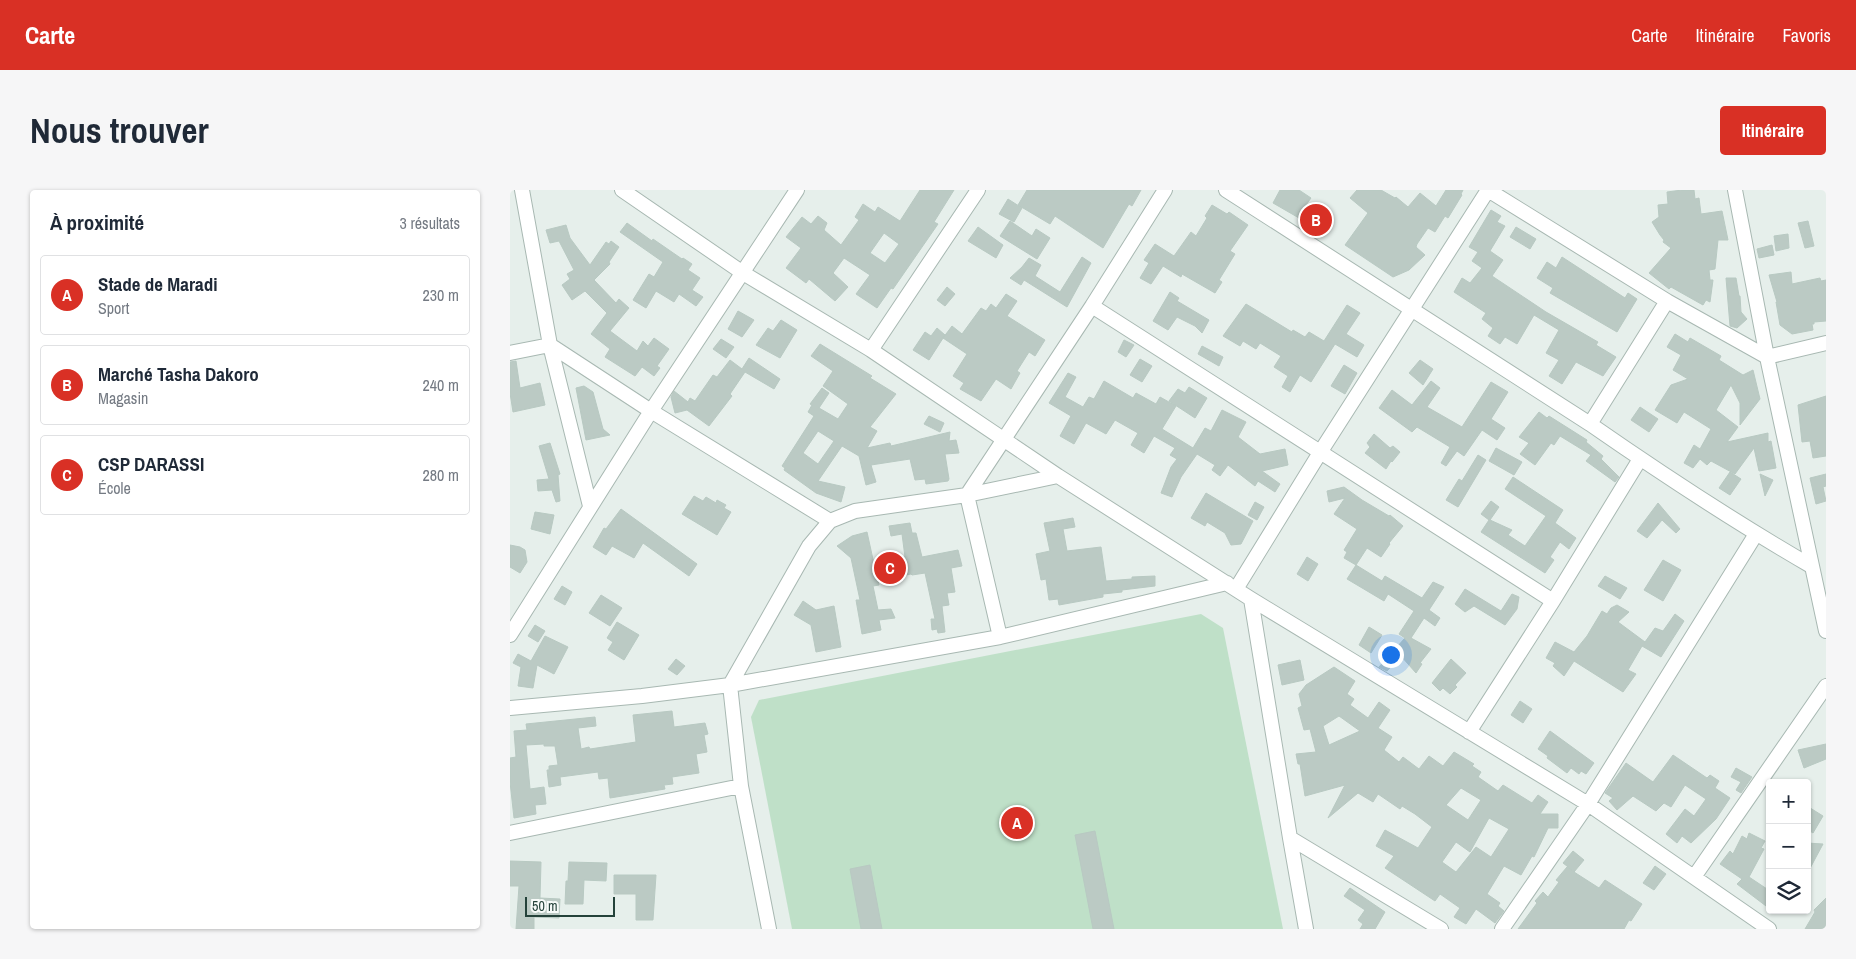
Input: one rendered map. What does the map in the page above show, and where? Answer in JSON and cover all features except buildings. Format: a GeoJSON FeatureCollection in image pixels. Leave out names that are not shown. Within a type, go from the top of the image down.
{"type":"FeatureCollection","features":[{"type":"Feature","properties":{"kind":"street"},"geometry":{"type":"LineString","coordinates":[[522,190],[550,345],[590,506]]}},
{"type":"Feature","properties":{"kind":"street"},"geometry":{"type":"LineString","coordinates":[[622,190],[743,273],[871,350],[1058,476],[1251,599],[1588,804],[1769,929]]}},
{"type":"Feature","properties":{"kind":"street"},"geometry":{"type":"LineString","coordinates":[[510,635],[651,411],[798,190]]}},
{"type":"Feature","properties":{"kind":"street"},"geometry":{"type":"LineString","coordinates":[[871,350],[978,190]]}},
{"type":"Feature","properties":{"kind":"street"},"geometry":{"type":"LineString","coordinates":[[1000,637],[967,494],[1092,306],[1165,190]]}},
{"type":"Feature","properties":{"kind":"street"},"geometry":{"type":"LineString","coordinates":[[1226,190],[1590,424],[1640,459],[1756,534],[1812,566]]}},
{"type":"Feature","properties":{"kind":"street"},"geometry":{"type":"LineString","coordinates":[[510,708],[642,696],[730,685],[1000,637],[1231,586],[1321,451],[1488,190],[1668,301],[1767,357],[1826,343]]}},
{"type":"Feature","properties":{"kind":"street"},"geometry":{"type":"LineString","coordinates":[[1735,190],[1767,357],[1826,631]]}},
{"type":"Feature","properties":{"kind":"street"},"geometry":{"type":"LineString","coordinates":[[1590,424],[1668,301]]}},
{"type":"Feature","properties":{"kind":"street"},"geometry":{"type":"LineString","coordinates":[[1092,306],[1553,601]]}},
{"type":"Feature","properties":{"kind":"street"},"geometry":{"type":"LineString","coordinates":[[510,353],[550,345],[651,411],[830,521]]}},
{"type":"Feature","properties":{"kind":"street"},"geometry":{"type":"LineString","coordinates":[[1469,732],[1553,601],[1640,459]]}},
{"type":"Feature","properties":{"kind":"street"},"geometry":{"type":"LineString","coordinates":[[768,929],[741,786],[730,685],[808,546],[830,521],[855,511],[967,494],[1058,476]]}},
{"type":"Feature","properties":{"kind":"street"},"geometry":{"type":"LineString","coordinates":[[1502,929],[1588,804],[1756,534]]}},
{"type":"Feature","properties":{"kind":"street"},"geometry":{"type":"LineString","coordinates":[[1251,599],[1306,929]]}},
{"type":"Feature","properties":{"kind":"street"},"geometry":{"type":"LineString","coordinates":[[1694,877],[1826,686]]}},
{"type":"Feature","properties":{"kind":"street"},"geometry":{"type":"LineString","coordinates":[[510,834],[741,786]]}},
{"type":"Feature","properties":{"kind":"street"},"geometry":{"type":"LineString","coordinates":[[1290,838],[1441,929]]}},
{"type":"Feature","properties":{"kind":"green space"},"geometry":{"type":"Polygon","coordinates":[[[1201,614],[1223,628],[1283,929],[792,929],[751,717],[759,700],[1201,614]]]}},
{"type":"Feature","properties":{"kind":"place","name":"Marché Tasha Dakoro"},"geometry":{"type":"Point","coordinates":[1316,220]}},
{"type":"Feature","properties":{"kind":"place","name":"CSP DARASSI"},"geometry":{"type":"Point","coordinates":[890,568]}},
{"type":"Feature","properties":{"kind":"place","name":"Stade de Maradi"},"geometry":{"type":"Point","coordinates":[1017,823]}}]}
